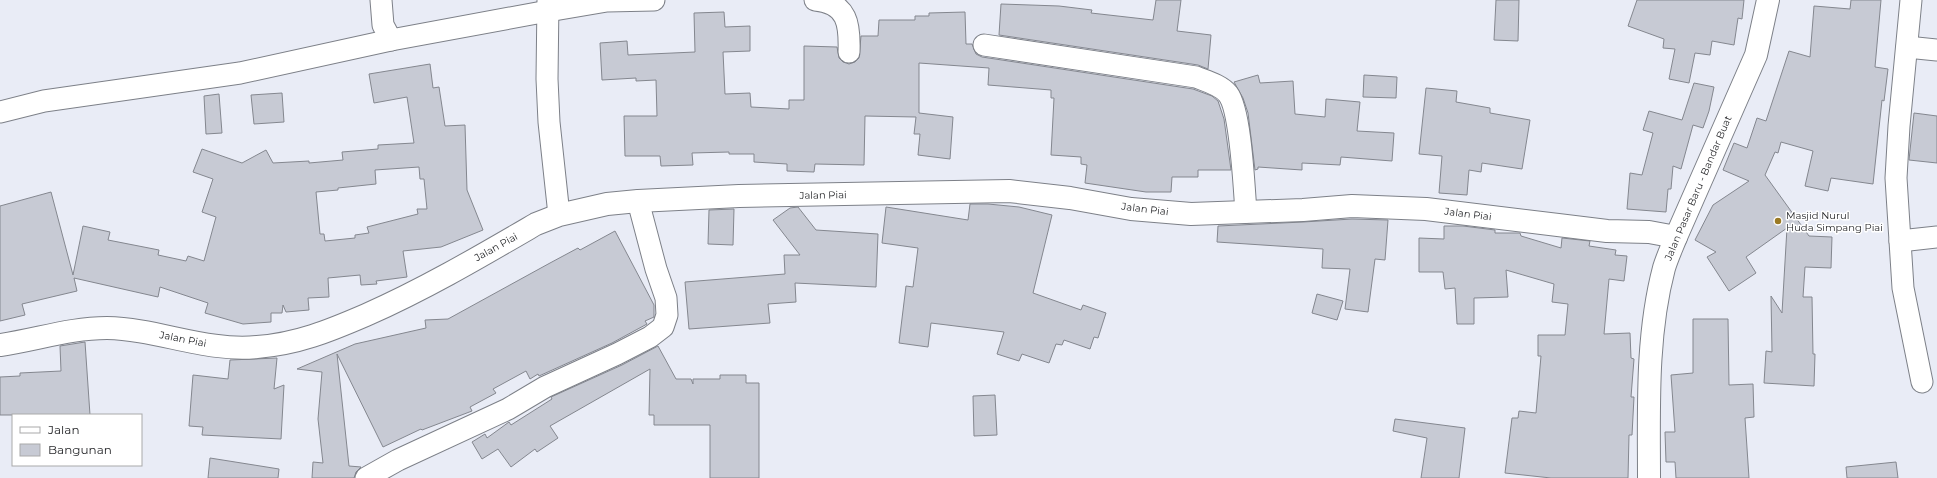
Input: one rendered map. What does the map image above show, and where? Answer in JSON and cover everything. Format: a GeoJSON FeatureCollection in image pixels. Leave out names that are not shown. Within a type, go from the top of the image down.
{"type":"FeatureCollection","features":[{"type":"Feature","properties":{"kind":"street"},"geometry":{"type":"LineString","coordinates":[[381,0],[383,25],[391,40]]}},
{"type":"Feature","properties":{"kind":"street"},"geometry":{"type":"LineString","coordinates":[[0,112],[44,101],[240,73],[548,5],[607,1],[654,0]]}},
{"type":"Feature","properties":{"kind":"street"},"geometry":{"type":"LineString","coordinates":[[815,0],[833,5],[845,14],[850,29],[849,52]]}},
{"type":"Feature","properties":{"kind":"street","name":"Jalan Pasar Baru - Bandar Buat"},"geometry":{"type":"LineString","coordinates":[[1649,478],[1649,406],[1656,306],[1665,267],[1676,237],[1756,54],[1768,0]]}},
{"type":"Feature","properties":{"kind":"street"},"geometry":{"type":"LineString","coordinates":[[1911,0],[1899,126],[1896,178],[1903,288],[1922,382]]}},
{"type":"Feature","properties":{"kind":"street"},"geometry":{"type":"LineString","coordinates":[[548,5],[547,79],[559,215]]}},
{"type":"Feature","properties":{"kind":"street"},"geometry":{"type":"LineString","coordinates":[[984,45],[1196,77],[1227,92],[1232,100],[1239,135],[1246,212]]}},
{"type":"Feature","properties":{"kind":"street"},"geometry":{"type":"LineString","coordinates":[[1906,47],[1937,50]]}},
{"type":"Feature","properties":{"kind":"street","name":"Jalan Piai"},"geometry":{"type":"LineString","coordinates":[[0,345],[71,331],[107,328],[145,332],[184,341],[222,346],[256,348],[299,341],[335,328],[407,296],[536,224],[559,215],[607,204],[638,201],[747,196],[1009,191],[1070,198],[1130,209],[1191,214],[1352,206],[1418,208],[1565,226],[1649,232],[1676,237]]}},
{"type":"Feature","properties":{"kind":"street"},"geometry":{"type":"LineString","coordinates":[[366,478],[398,460],[508,409],[545,387],[617,354],[650,337],[663,328],[667,315],[666,298],[656,269],[638,201]]}},
{"type":"Feature","properties":{"kind":"street"},"geometry":{"type":"LineString","coordinates":[[1900,241],[1937,237]]}},
{"type":"Feature","properties":{"kind":"building"},"geometry":{"type":"Polygon","coordinates":[[[1156,0],[1181,0],[1177,31],[1211,35],[1208,69],[1198,65],[999,35],[1001,4],[1059,6],[1092,10],[1091,13],[1153,20],[1156,0]]]}},
{"type":"Feature","properties":{"kind":"building"},"geometry":{"type":"Polygon","coordinates":[[[1496,0],[1519,0],[1518,41],[1494,40],[1496,0]]]}},
{"type":"Feature","properties":{"kind":"building"},"geometry":{"type":"Polygon","coordinates":[[[1637,0],[1744,0],[1742,19],[1738,18],[1734,45],[1712,41],[1710,55],[1695,53],[1689,83],[1669,79],[1675,49],[1663,48],[1664,39],[1628,26],[1637,0]]]}},
{"type":"Feature","properties":{"kind":"building"},"geometry":{"type":"Polygon","coordinates":[[[1851,0],[1881,0],[1875,67],[1888,69],[1884,101],[1882,100],[1873,184],[1831,178],[1828,191],[1805,186],[1813,151],[1781,142],[1778,153],[1775,152],[1765,175],[1809,236],[1832,237],[1831,268],[1805,267],[1803,297],[1812,297],[1813,354],[1815,354],[1814,386],[1764,383],[1766,351],[1772,352],[1771,296],[1782,313],[1787,228],[1746,257],[1756,273],[1729,291],[1707,257],[1716,252],[1695,240],[1713,205],[1749,181],[1723,170],[1734,143],[1747,148],[1757,118],[1766,121],[1789,51],[1810,57],[1814,6],[1850,9],[1851,0]]]}},
{"type":"Feature","properties":{"kind":"building"},"geometry":{"type":"Polygon","coordinates":[[[724,12],[725,27],[750,26],[750,51],[723,52],[725,94],[750,93],[751,107],[789,109],[789,100],[804,100],[804,46],[837,47],[839,58],[843,62],[849,64],[855,62],[859,58],[861,36],[878,36],[879,20],[915,20],[915,16],[929,16],[929,13],[965,12],[966,44],[972,44],[976,54],[982,57],[1193,89],[1212,96],[1218,101],[1224,119],[1231,170],[1198,170],[1198,177],[1172,177],[1171,192],[1146,192],[1085,183],[1087,165],[1081,164],[1081,157],[1051,155],[1054,98],[1051,98],[1051,90],[988,85],[989,68],[919,63],[919,113],[953,117],[950,159],[918,155],[920,134],[914,134],[916,117],[865,116],[864,165],[815,164],[814,172],[787,171],[787,164],[754,162],[754,154],[729,154],[729,152],[692,153],[693,165],[661,166],[660,156],[625,156],[624,116],[657,116],[656,80],[636,81],[636,78],[602,80],[600,43],[627,41],[628,55],[695,52],[694,13],[724,12]]]}},
{"type":"Feature","properties":{"kind":"building"},"geometry":{"type":"Polygon","coordinates":[[[430,64],[433,88],[439,87],[445,126],[465,125],[467,190],[483,230],[441,247],[403,251],[407,277],[376,281],[377,284],[361,285],[360,275],[328,278],[329,297],[308,298],[309,310],[286,312],[283,305],[282,313],[271,313],[271,322],[243,324],[205,313],[208,303],[160,287],[158,297],[74,278],[77,291],[22,304],[25,315],[0,321],[0,206],[51,192],[73,275],[83,226],[110,232],[108,240],[159,250],[158,255],[186,261],[188,256],[204,261],[216,217],[202,212],[213,179],[193,172],[202,149],[242,163],[266,150],[273,163],[309,161],[309,163],[343,160],[342,152],[378,149],[378,145],[414,143],[407,97],[374,103],[369,74],[430,64]],[[419,167],[375,170],[376,184],[316,192],[320,234],[324,234],[325,241],[355,238],[355,235],[369,233],[367,227],[418,214],[417,209],[427,209],[424,179],[420,179],[419,167]]]}},
{"type":"Feature","properties":{"kind":"building"},"geometry":{"type":"Polygon","coordinates":[[[1258,75],[1260,83],[1293,81],[1295,114],[1325,117],[1326,99],[1360,102],[1357,131],[1394,133],[1392,161],[1341,157],[1340,165],[1302,163],[1302,170],[1258,167],[1258,169],[1255,170],[1248,113],[1243,98],[1234,82],[1258,75]]]}},
{"type":"Feature","properties":{"kind":"building"},"geometry":{"type":"Polygon","coordinates":[[[1364,75],[1397,77],[1396,98],[1363,97],[1364,75]]]}},
{"type":"Feature","properties":{"kind":"building"},"geometry":{"type":"Polygon","coordinates":[[[1694,83],[1714,87],[1709,111],[1703,128],[1693,125],[1681,169],[1673,166],[1671,189],[1668,189],[1666,212],[1627,209],[1630,173],[1642,175],[1653,133],[1643,130],[1649,111],[1682,120],[1694,83]]]}},
{"type":"Feature","properties":{"kind":"building"},"geometry":{"type":"Polygon","coordinates":[[[1426,88],[1457,91],[1456,102],[1490,108],[1490,113],[1530,120],[1522,169],[1482,163],[1481,172],[1469,170],[1467,195],[1439,193],[1442,156],[1419,154],[1426,88]]]}},
{"type":"Feature","properties":{"kind":"building"},"geometry":{"type":"Polygon","coordinates":[[[282,93],[284,122],[254,124],[251,95],[282,93]]]}},
{"type":"Feature","properties":{"kind":"building"},"geometry":{"type":"Polygon","coordinates":[[[219,94],[222,133],[206,134],[204,96],[219,94]]]}},
{"type":"Feature","properties":{"kind":"building"},"geometry":{"type":"Polygon","coordinates":[[[1914,113],[1937,116],[1937,163],[1909,160],[1914,113]]]}},
{"type":"Feature","properties":{"kind":"building"},"geometry":{"type":"Polygon","coordinates":[[[970,204],[1019,207],[1052,215],[1033,293],[1081,310],[1083,305],[1106,313],[1098,338],[1094,337],[1090,349],[1064,340],[1062,345],[1056,344],[1049,363],[1022,354],[1019,361],[997,354],[1004,332],[931,323],[928,347],[899,343],[906,286],[913,287],[918,248],[882,243],[886,207],[968,220],[970,204]]]}},
{"type":"Feature","properties":{"kind":"building"},"geometry":{"type":"Polygon","coordinates":[[[798,207],[816,230],[878,234],[876,287],[795,283],[796,302],[768,304],[770,323],[689,329],[685,282],[785,274],[784,255],[800,255],[773,220],[790,208],[798,207]]]}},
{"type":"Feature","properties":{"kind":"building"},"geometry":{"type":"Polygon","coordinates":[[[734,209],[733,245],[708,244],[709,210],[734,209]]]}},
{"type":"Feature","properties":{"kind":"building"},"geometry":{"type":"Polygon","coordinates":[[[1352,219],[1388,220],[1385,260],[1375,259],[1368,312],[1345,309],[1350,269],[1322,268],[1323,249],[1217,242],[1218,226],[1352,219]]]}},
{"type":"Feature","properties":{"kind":"building"},"geometry":{"type":"Polygon","coordinates":[[[1444,226],[1463,226],[1495,230],[1495,233],[1520,233],[1521,236],[1561,248],[1562,238],[1590,241],[1589,246],[1616,250],[1615,255],[1627,256],[1624,281],[1609,279],[1604,334],[1630,333],[1631,358],[1634,359],[1631,397],[1634,397],[1632,435],[1629,435],[1628,478],[1551,478],[1505,473],[1512,418],[1518,418],[1519,411],[1536,413],[1541,356],[1538,356],[1538,335],[1565,335],[1568,304],[1552,302],[1554,284],[1506,270],[1508,297],[1474,298],[1474,324],[1457,324],[1455,288],[1445,289],[1443,272],[1419,272],[1419,238],[1444,239],[1444,226]]]}},
{"type":"Feature","properties":{"kind":"building"},"geometry":{"type":"Polygon","coordinates":[[[615,231],[654,305],[654,317],[645,321],[647,324],[612,343],[539,376],[538,374],[530,379],[526,371],[493,389],[496,393],[470,407],[472,411],[422,430],[421,429],[383,447],[337,354],[349,466],[361,467],[356,472],[354,478],[312,478],[313,462],[323,463],[318,419],[322,372],[297,369],[355,344],[426,328],[425,320],[448,319],[578,248],[580,250],[615,231]]]}},
{"type":"Feature","properties":{"kind":"building"},"geometry":{"type":"Polygon","coordinates":[[[1317,294],[1343,301],[1337,320],[1312,313],[1317,294]]]}},
{"type":"Feature","properties":{"kind":"building"},"geometry":{"type":"Polygon","coordinates":[[[1693,319],[1728,319],[1729,385],[1753,384],[1754,417],[1745,418],[1749,478],[1676,478],[1675,462],[1666,462],[1665,432],[1675,432],[1671,375],[1693,373],[1693,319]]]}},
{"type":"Feature","properties":{"kind":"building"},"geometry":{"type":"Polygon","coordinates":[[[85,342],[90,414],[0,415],[0,377],[20,376],[20,373],[61,371],[60,346],[85,342]]]}},
{"type":"Feature","properties":{"kind":"building"},"geometry":{"type":"Polygon","coordinates":[[[658,346],[676,379],[691,379],[693,384],[693,379],[720,379],[720,375],[746,375],[746,383],[759,383],[759,478],[710,478],[710,425],[654,425],[654,415],[649,415],[650,369],[550,426],[558,438],[537,452],[535,449],[511,467],[498,449],[482,459],[472,442],[485,434],[487,438],[509,422],[511,425],[552,399],[551,397],[622,365],[658,346]]]}},
{"type":"Feature","properties":{"kind":"building"},"geometry":{"type":"Polygon","coordinates":[[[277,358],[274,389],[284,385],[281,439],[202,435],[203,427],[189,426],[193,375],[228,379],[230,360],[277,358]]]}},
{"type":"Feature","properties":{"kind":"building"},"geometry":{"type":"Polygon","coordinates":[[[995,395],[997,435],[974,436],[973,396],[995,395]]]}},
{"type":"Feature","properties":{"kind":"building"},"geometry":{"type":"Polygon","coordinates":[[[1395,419],[1465,428],[1459,478],[1421,478],[1427,438],[1393,431],[1395,419]]]}},
{"type":"Feature","properties":{"kind":"building"},"geometry":{"type":"Polygon","coordinates":[[[210,458],[279,469],[278,478],[208,478],[210,458]]]}},
{"type":"Feature","properties":{"kind":"building"},"geometry":{"type":"Polygon","coordinates":[[[1896,462],[1898,478],[1847,478],[1846,467],[1896,462]]]}},
{"type":"Feature","properties":{"kind":"place","name":"Masjid Nurul Huda Simpang Piai"},"geometry":{"type":"Point","coordinates":[1778,221]}}]}
